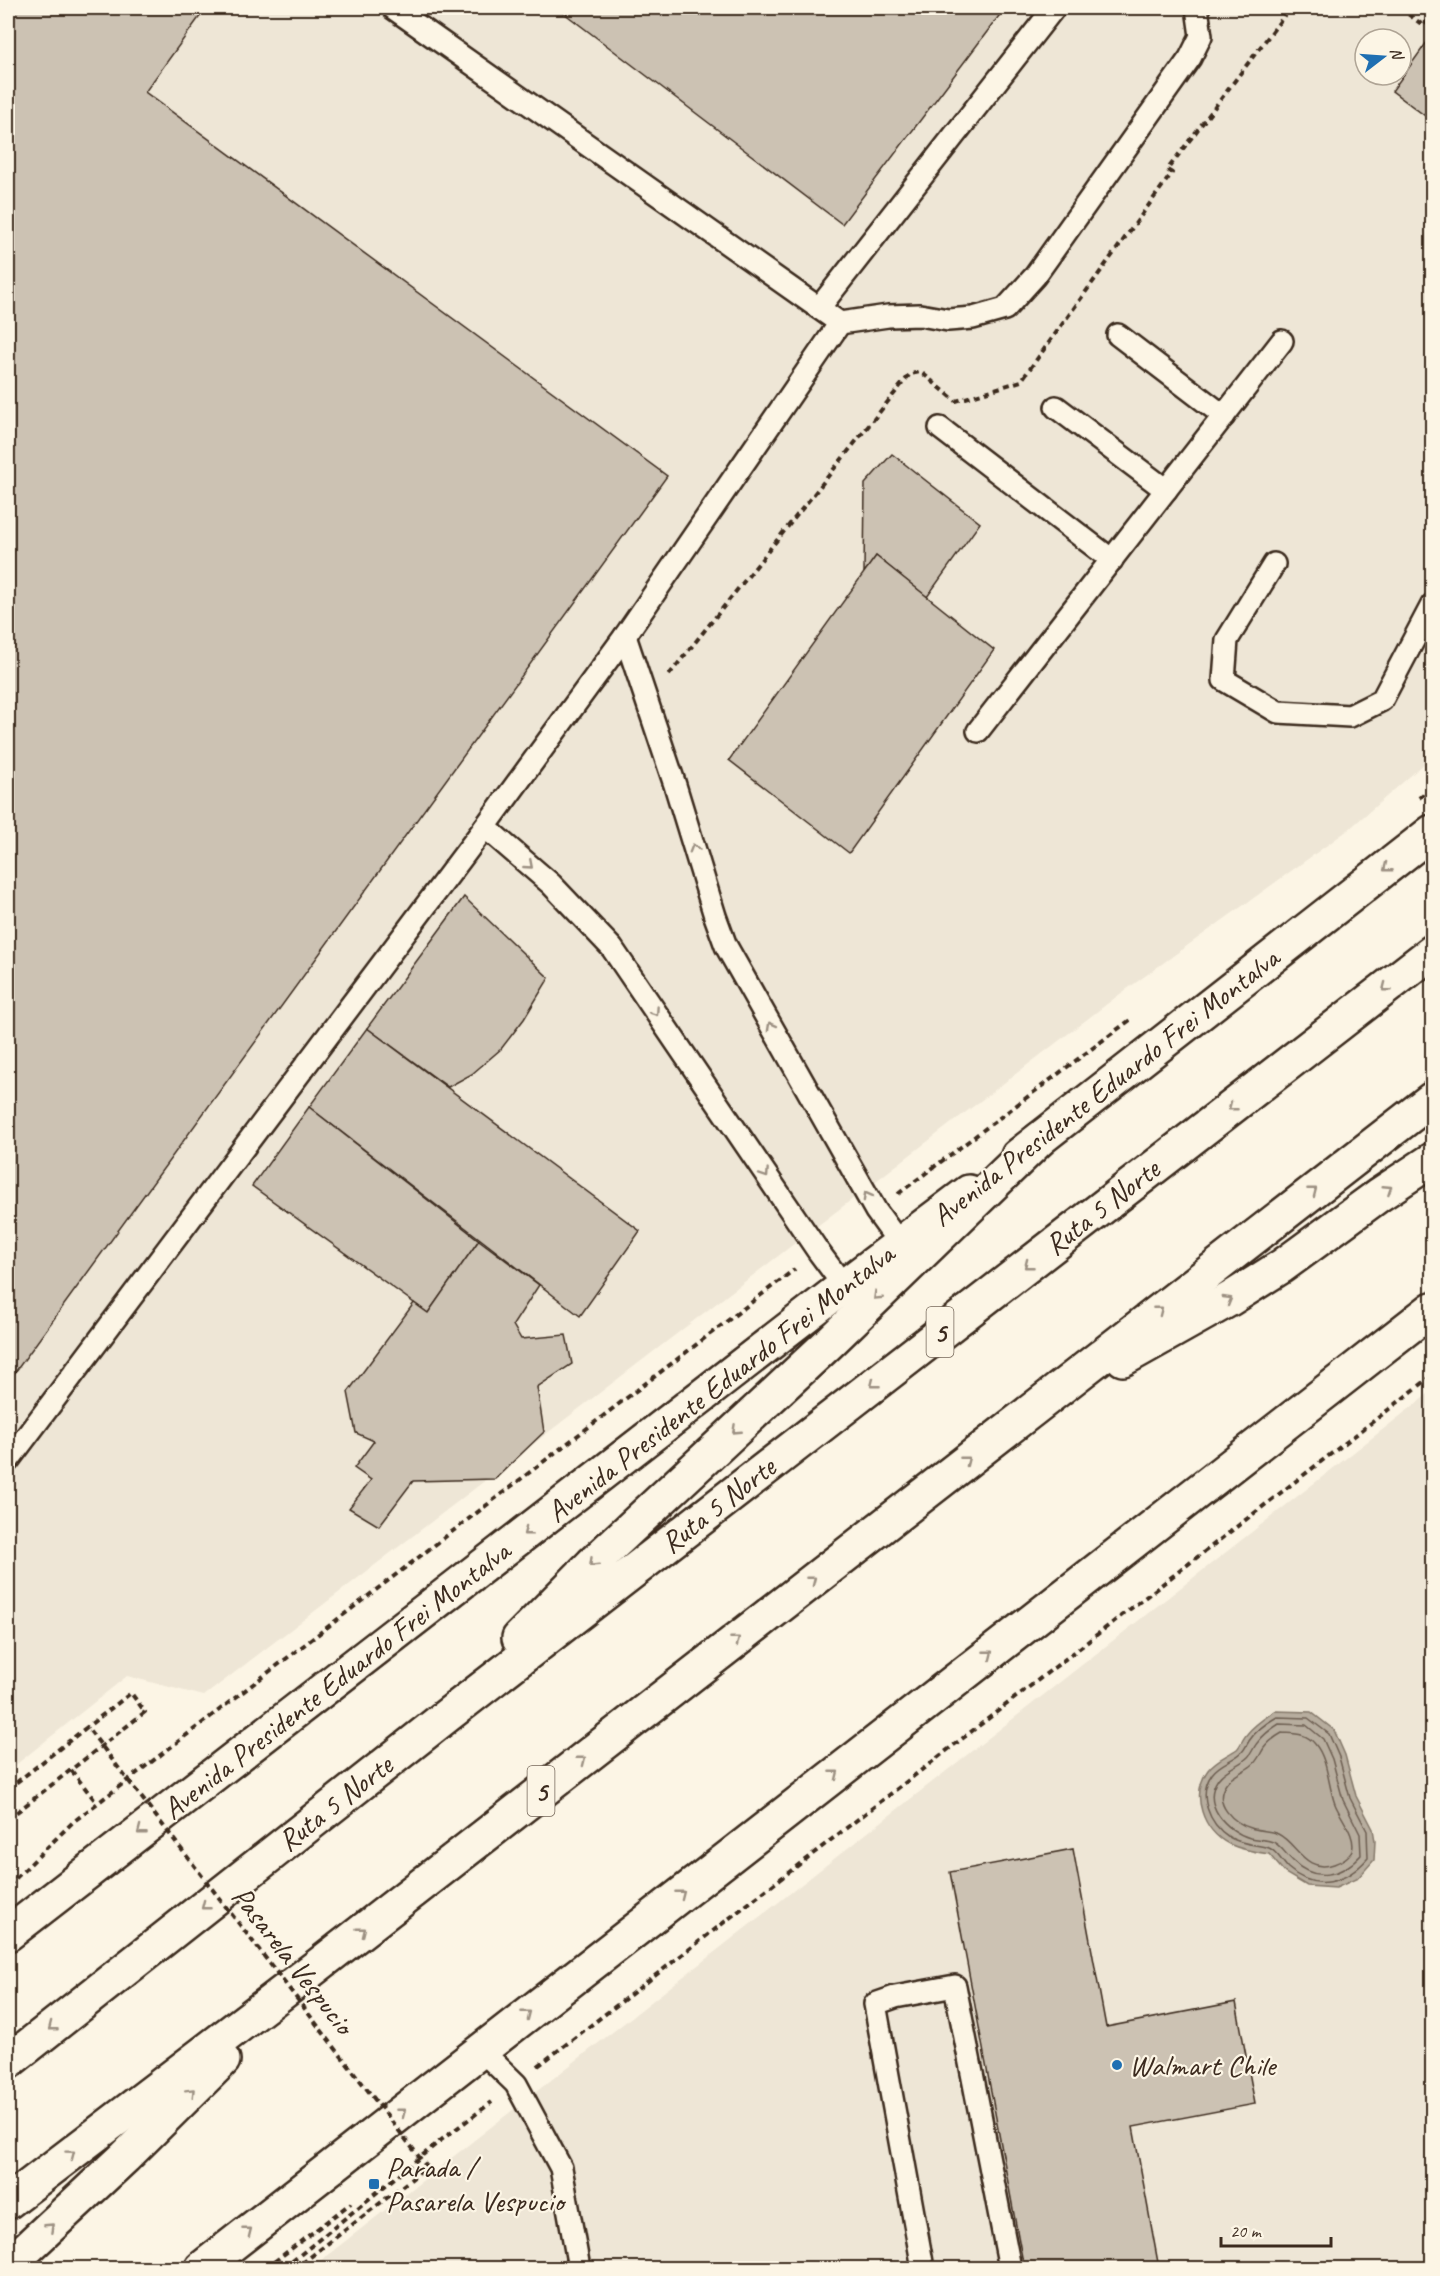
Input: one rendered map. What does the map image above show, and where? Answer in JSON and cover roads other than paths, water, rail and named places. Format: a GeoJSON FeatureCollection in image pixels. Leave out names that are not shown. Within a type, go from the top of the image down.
{"type":"FeatureCollection","features":[{"type":"Feature","properties":{"kind":"main road","name":"Avenida Presidente Eduardo Frei Montalva"},"geometry":{"type":"LineString","coordinates":[[8,1935],[844,1286],[1040,1139],[1432,831]]}},
{"type":"Feature","properties":{"kind":"main road","name":"Ruta 5 Norte"},"geometry":{"type":"LineString","coordinates":[[8,2062],[449,1714],[1432,952]]}},
{"type":"Feature","properties":{"kind":"main road","name":"5"},"geometry":{"type":"LineString","coordinates":[[8,2202],[316,1967],[1432,1099]]}},
{"type":"Feature","properties":{"kind":"main road"},"geometry":{"type":"LineString","coordinates":[[449,1714],[592,1564],[829,1343],[1040,1139]]}},
{"type":"Feature","properties":{"kind":"main road"},"geometry":{"type":"LineString","coordinates":[[1030,1410],[1230,1299],[1282,1266],[1379,1195],[1432,1160]]}},
{"type":"Feature","properties":{"kind":"main road"},"geometry":{"type":"LineString","coordinates":[[202,2268],[1432,1309]]}},
{"type":"Feature","properties":{"kind":"main road"},"geometry":{"type":"LineString","coordinates":[[8,2266],[125,2157],[316,1967]]}},
{"type":"Feature","properties":{"kind":"lane"},"geometry":{"type":"LineString","coordinates":[[393,8],[840,323],[888,316],[920,315],[956,320],[1005,309],[1035,276],[1190,58],[1201,36],[1197,8]]}},
{"type":"Feature","properties":{"kind":"lane"},"geometry":{"type":"LineString","coordinates":[[819,308],[1054,8]]}},
{"type":"Feature","properties":{"kind":"lane"},"geometry":{"type":"LineString","coordinates":[[8,1461],[485,827],[625,636],[840,323]]}},
{"type":"Feature","properties":{"kind":"lane"},"geometry":{"type":"LineString","coordinates":[[1118,335],[1224,416]]}},
{"type":"Feature","properties":{"kind":"lane"},"geometry":{"type":"LineString","coordinates":[[978,731],[1282,341]]}},
{"type":"Feature","properties":{"kind":"lane"},"geometry":{"type":"LineString","coordinates":[[1056,407],[1166,490]]}},
{"type":"Feature","properties":{"kind":"lane"},"geometry":{"type":"LineString","coordinates":[[940,428],[1112,560]]}},
{"type":"Feature","properties":{"kind":"lane"},"geometry":{"type":"LineString","coordinates":[[1274,564],[1227,640],[1224,680],[1278,712],[1350,716],[1382,700],[1432,605]]}},
{"type":"Feature","properties":{"kind":"lane"},"geometry":{"type":"LineString","coordinates":[[625,636],[726,945],[876,1211],[900,1244]]}},
{"type":"Feature","properties":{"kind":"lane"},"geometry":{"type":"LineString","coordinates":[[485,827],[551,884],[612,948],[844,1286]]}},
{"type":"Feature","properties":{"kind":"lane"},"geometry":{"type":"LineString","coordinates":[[923,2268],[875,2004],[895,1996],[955,1986],[1010,2268]]}},
{"type":"Feature","properties":{"kind":"lane"},"geometry":{"type":"LineString","coordinates":[[481,2050],[516,2084],[561,2168],[579,2268]]}},
{"type":"Feature","properties":{"kind":"water"},"geometry":{"type":"Polygon","coordinates":[[[1275,1711],[1311,1712],[1334,1730],[1345,1755],[1356,1796],[1373,1829],[1374,1860],[1358,1878],[1336,1888],[1307,1886],[1285,1873],[1269,1854],[1229,1844],[1212,1830],[1202,1811],[1200,1790],[1208,1770],[1237,1749],[1253,1727],[1275,1711]]]}},
{"type":"Feature","properties":{"kind":"place","name":"Walmart Chile"},"geometry":{"type":"Point","coordinates":[1117,2065]}},
{"type":"Feature","properties":{"kind":"place","name":"Parada / Pasarela Vespucio"},"geometry":{"type":"Point","coordinates":[374,2184]}}]}
